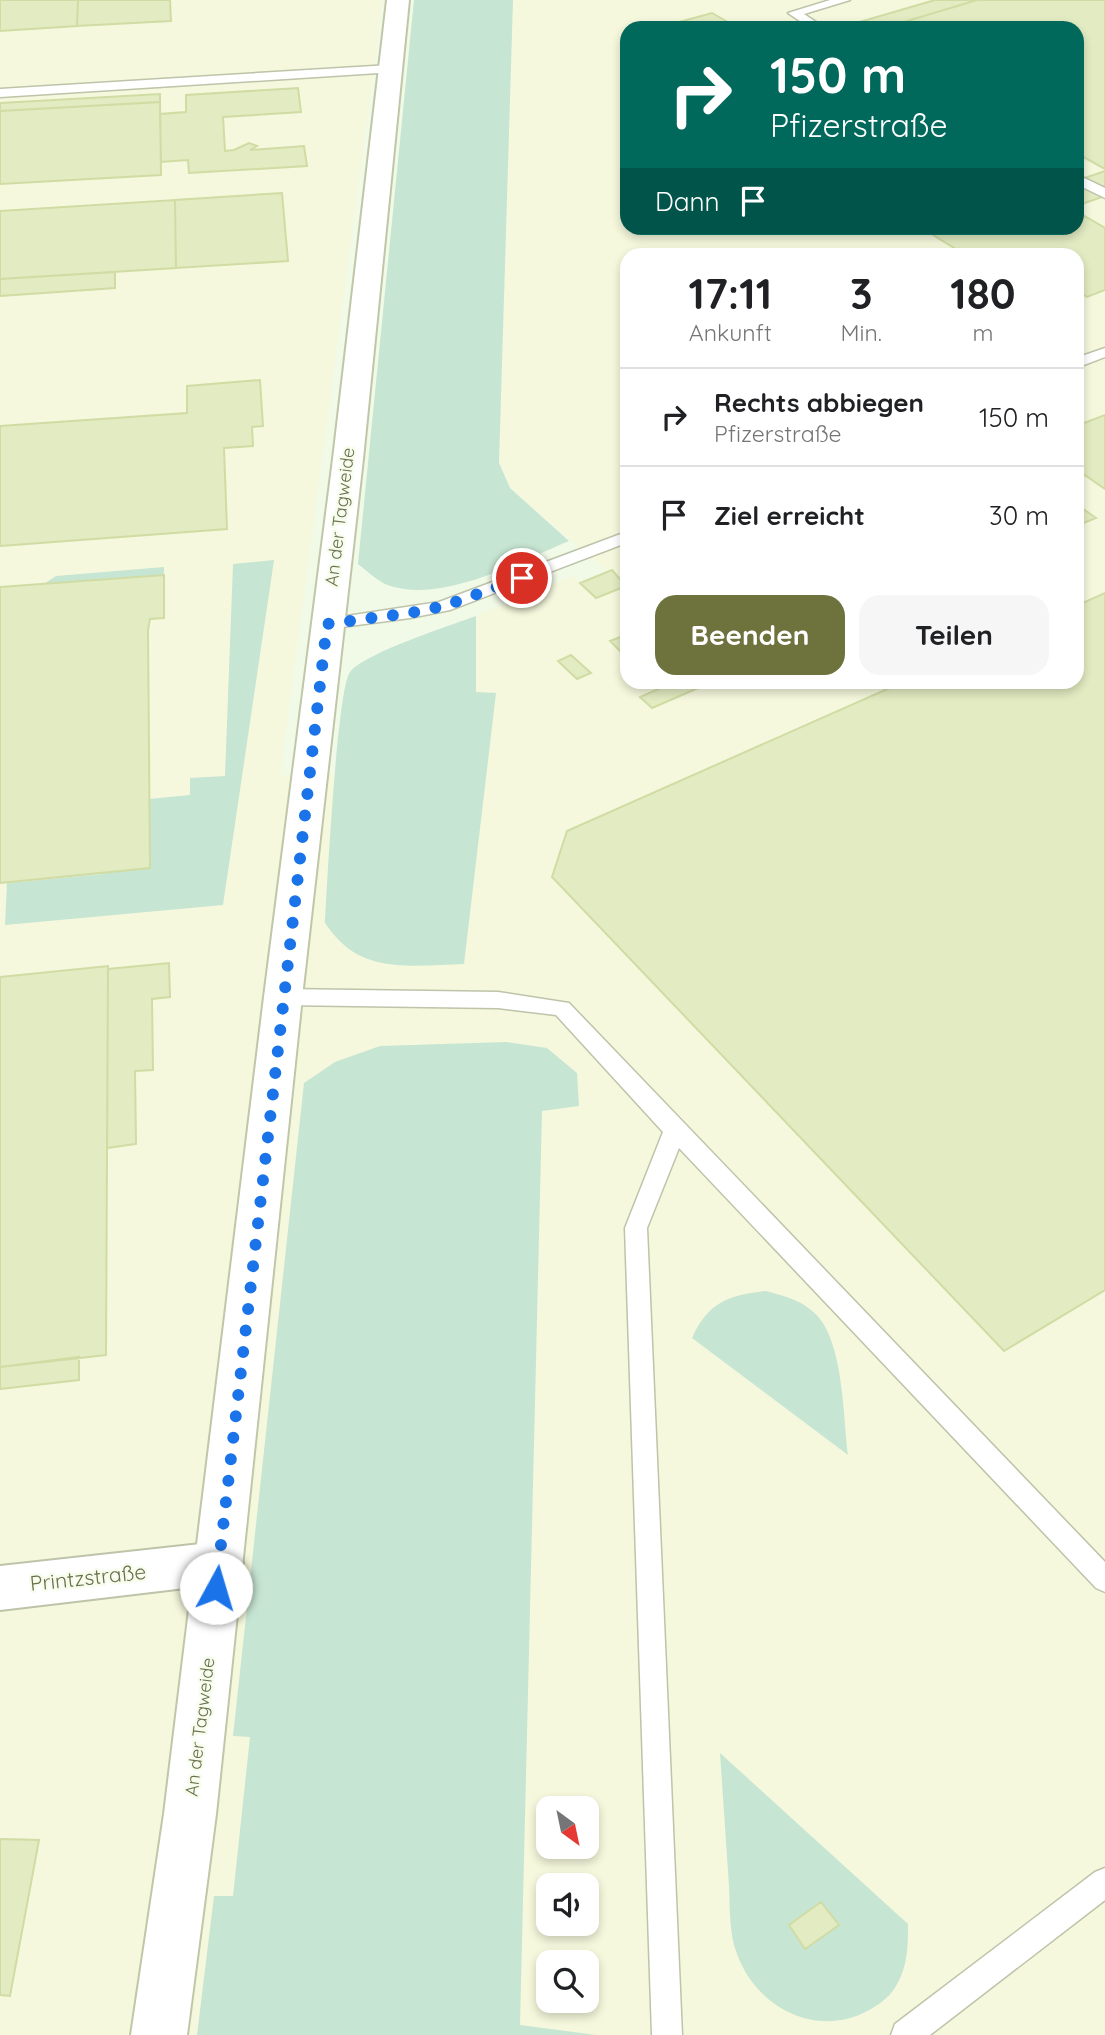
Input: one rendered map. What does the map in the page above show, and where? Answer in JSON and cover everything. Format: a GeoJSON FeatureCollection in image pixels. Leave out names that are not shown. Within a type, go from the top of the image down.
{"type":"FeatureCollection","features":[{"type":"Feature","properties":{"kind":"main road","name":"An der Tagweide"},"geometry":{"type":"LineString","coordinates":[[159,2035],[190,1814],[398,0]]}},
{"type":"Feature","properties":{"kind":"main road","name":"Printzstraße"},"geometry":{"type":"LineString","coordinates":[[0,1588],[219,1563]]}},
{"type":"Feature","properties":{"kind":"lane"},"geometry":{"type":"LineString","coordinates":[[807,21],[794,13],[844,0]]}},
{"type":"Feature","properties":{"kind":"lane"},"geometry":{"type":"LineString","coordinates":[[0,93],[390,69]]}},
{"type":"Feature","properties":{"kind":"lane"},"geometry":{"type":"LineString","coordinates":[[1084,182],[1105,194]]}},
{"type":"Feature","properties":{"kind":"lane"},"geometry":{"type":"LineString","coordinates":[[1084,361],[1105,352]]}},
{"type":"Feature","properties":{"kind":"lane"},"geometry":{"type":"LineString","coordinates":[[327,624],[444,606],[620,539]]}},
{"type":"Feature","properties":{"kind":"lane"},"geometry":{"type":"LineString","coordinates":[[283,997],[498,1000],[562,1008],[1105,1580]]}},
{"type":"Feature","properties":{"kind":"lane"},"geometry":{"type":"LineString","coordinates":[[667,2035],[636,1228],[675,1130]]}},
{"type":"Feature","properties":{"kind":"lane"},"geometry":{"type":"LineString","coordinates":[[906,2035],[1105,1882]]}},
{"type":"Feature","properties":{"kind":"shaded area"},"geometry":{"type":"Polygon","coordinates":[[[0,0],[383,0],[280,775],[484,774],[496,694],[476,693],[476,616],[572,576],[580,582],[608,572],[510,488],[499,463],[513,0],[1105,0],[1105,2035],[0,2035],[0,0]]]}},
{"type":"Feature","properties":{"kind":"shaded area"},"geometry":{"type":"Polygon","coordinates":[[[414,0],[513,0],[499,463],[510,488],[569,541],[483,577],[437,589],[415,590],[384,583],[358,564],[414,0]]]}},
{"type":"Feature","properties":{"kind":"shaded area"},"geometry":{"type":"Polygon","coordinates":[[[274,560],[223,905],[5,925],[7,883],[103,874],[149,799],[190,795],[190,778],[225,776],[233,564],[274,560]]]}},
{"type":"Feature","properties":{"kind":"shaded area"},"geometry":{"type":"Polygon","coordinates":[[[164,567],[164,575],[44,584],[56,576],[164,567]]]}},
{"type":"Feature","properties":{"kind":"shaded area"},"geometry":{"type":"Polygon","coordinates":[[[476,616],[476,692],[496,693],[464,964],[417,966],[369,960],[343,944],[325,923],[333,791],[345,686],[350,672],[372,657],[476,616]]]}},
{"type":"Feature","properties":{"kind":"shaded area"},"geometry":{"type":"Polygon","coordinates":[[[506,1042],[547,1048],[577,1073],[579,1106],[542,1111],[520,2025],[596,2035],[197,2035],[214,1896],[233,1896],[250,1737],[233,1736],[304,1083],[335,1062],[380,1046],[506,1042]]]}},
{"type":"Feature","properties":{"kind":"shaded area"},"geometry":{"type":"Polygon","coordinates":[[[766,1291],[806,1306],[822,1322],[830,1337],[840,1377],[848,1455],[692,1338],[705,1316],[721,1302],[766,1291]]]}},
{"type":"Feature","properties":{"kind":"shaded area"},"geometry":{"type":"Polygon","coordinates":[[[720,1753],[908,1924],[903,1971],[893,1991],[875,2007],[840,2020],[803,2018],[770,2001],[745,1972],[734,1946],[731,1929],[720,1753]],[[821,1903],[789,1925],[806,1949],[839,1925],[821,1903]]]}},
{"type":"Feature","properties":{"kind":"building"},"geometry":{"type":"Polygon","coordinates":[[[0,0],[78,0],[77,26],[0,31],[0,0]]]}},
{"type":"Feature","properties":{"kind":"building"},"geometry":{"type":"Polygon","coordinates":[[[78,0],[170,0],[171,21],[77,26],[78,0]]]}},
{"type":"Feature","properties":{"kind":"building"},"geometry":{"type":"Polygon","coordinates":[[[935,0],[977,0],[907,21],[863,21],[935,0]]]}},
{"type":"Feature","properties":{"kind":"building"},"geometry":{"type":"Polygon","coordinates":[[[977,0],[1105,0],[1105,169],[1084,157],[1084,21],[907,21],[977,0]]]}},
{"type":"Feature","properties":{"kind":"building"},"geometry":{"type":"Polygon","coordinates":[[[712,13],[726,21],[683,21],[712,13]]]}},
{"type":"Feature","properties":{"kind":"building"},"geometry":{"type":"Polygon","coordinates":[[[298,88],[301,112],[223,117],[225,151],[249,143],[257,146],[250,150],[304,146],[307,166],[189,173],[188,160],[161,162],[160,114],[186,112],[186,95],[298,88]]]}},
{"type":"Feature","properties":{"kind":"building"},"geometry":{"type":"Polygon","coordinates":[[[160,94],[160,102],[0,111],[0,103],[160,94]]]}},
{"type":"Feature","properties":{"kind":"building"},"geometry":{"type":"Polygon","coordinates":[[[160,102],[161,175],[0,184],[0,111],[160,102]]]}},
{"type":"Feature","properties":{"kind":"building"},"geometry":{"type":"Polygon","coordinates":[[[1105,171],[1105,196],[1084,203],[1084,178],[1105,171]]]}},
{"type":"Feature","properties":{"kind":"building"},"geometry":{"type":"Polygon","coordinates":[[[282,193],[288,261],[176,268],[175,200],[282,193]]]}},
{"type":"Feature","properties":{"kind":"building"},"geometry":{"type":"Polygon","coordinates":[[[175,200],[176,268],[0,279],[0,211],[175,200]]]}},
{"type":"Feature","properties":{"kind":"building"},"geometry":{"type":"Polygon","coordinates":[[[1084,216],[1105,228],[1105,290],[1087,297],[1084,295],[1084,248],[954,248],[933,235],[1084,235],[1084,216]]]}},
{"type":"Feature","properties":{"kind":"building"},"geometry":{"type":"Polygon","coordinates":[[[115,272],[115,288],[0,296],[0,279],[115,272]]]}},
{"type":"Feature","properties":{"kind":"building"},"geometry":{"type":"Polygon","coordinates":[[[260,380],[263,426],[252,427],[253,446],[224,448],[227,529],[0,546],[0,426],[187,413],[187,386],[260,380]]]}},
{"type":"Feature","properties":{"kind":"building"},"geometry":{"type":"Polygon","coordinates":[[[1105,415],[1105,489],[1084,475],[1084,423],[1105,415]]]}},
{"type":"Feature","properties":{"kind":"building"},"geometry":{"type":"Polygon","coordinates":[[[1084,510],[1096,518],[1084,523],[1084,510]]]}},
{"type":"Feature","properties":{"kind":"building"},"geometry":{"type":"Polygon","coordinates":[[[612,570],[620,579],[620,588],[596,598],[580,583],[612,570]]]}},
{"type":"Feature","properties":{"kind":"building"},"geometry":{"type":"Polygon","coordinates":[[[164,575],[164,618],[150,619],[148,630],[150,868],[0,883],[0,587],[164,575]]]}},
{"type":"Feature","properties":{"kind":"building"},"geometry":{"type":"Polygon","coordinates":[[[1105,593],[1105,1290],[1004,1351],[552,877],[567,831],[887,689],[1084,689],[1084,602],[1105,593]]]}},
{"type":"Feature","properties":{"kind":"building"},"geometry":{"type":"Polygon","coordinates":[[[620,637],[620,651],[610,641],[620,637]]]}},
{"type":"Feature","properties":{"kind":"building"},"geometry":{"type":"Polygon","coordinates":[[[571,655],[591,673],[577,679],[558,661],[571,655]]]}},
{"type":"Feature","properties":{"kind":"building"},"geometry":{"type":"Polygon","coordinates":[[[658,689],[696,689],[652,708],[640,697],[658,689]]]}},
{"type":"Feature","properties":{"kind":"building"},"geometry":{"type":"Polygon","coordinates":[[[169,963],[170,997],[152,999],[153,1070],[135,1071],[136,1144],[107,1148],[108,969],[169,963]]]}},
{"type":"Feature","properties":{"kind":"building"},"geometry":{"type":"Polygon","coordinates":[[[108,966],[106,1355],[0,1367],[0,977],[108,966]]]}},
{"type":"Feature","properties":{"kind":"building"},"geometry":{"type":"Polygon","coordinates":[[[79,1357],[79,1380],[0,1389],[0,1367],[79,1357]]]}},
{"type":"Feature","properties":{"kind":"building"},"geometry":{"type":"Polygon","coordinates":[[[0,1839],[39,1840],[10,1996],[0,1995],[0,1839]]]}},
{"type":"Feature","properties":{"kind":"building"},"geometry":{"type":"Polygon","coordinates":[[[821,1902],[839,1925],[805,1949],[789,1925],[821,1902]]]}},
{"type":"Feature","properties":{"kind":"route"},"geometry":{"type":"LineString","coordinates":[[216,1588],[327,624],[444,606],[522,578]]}}]}
